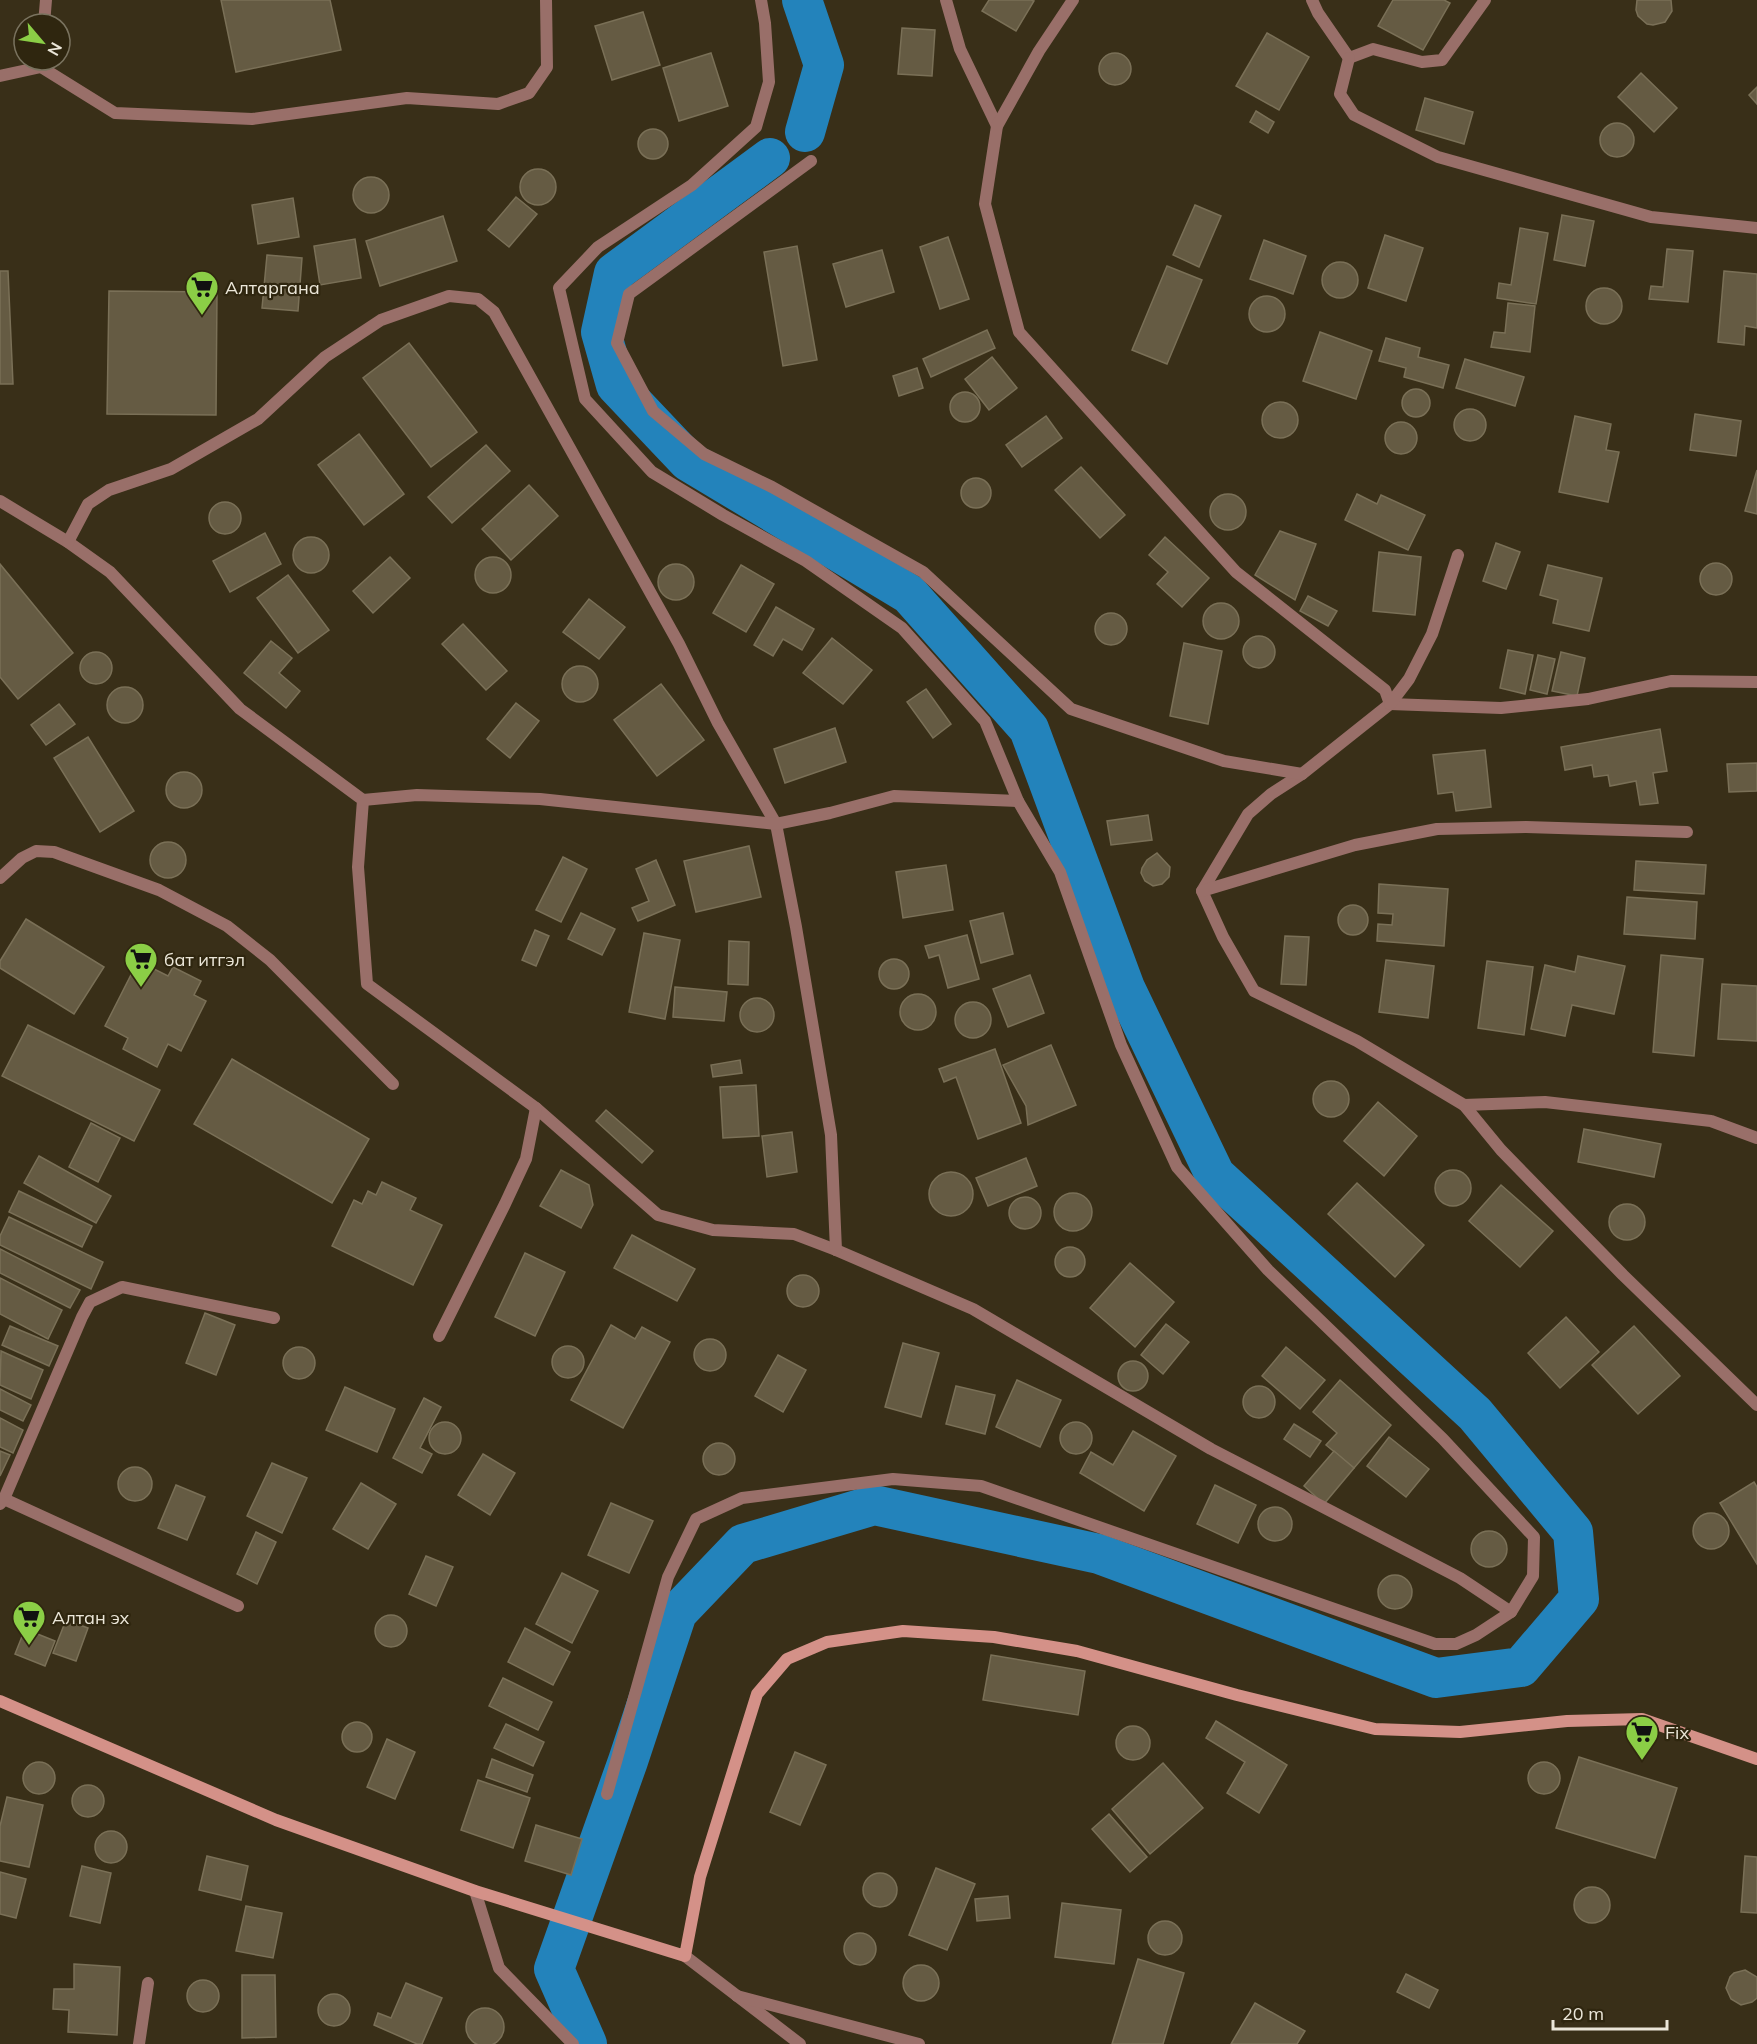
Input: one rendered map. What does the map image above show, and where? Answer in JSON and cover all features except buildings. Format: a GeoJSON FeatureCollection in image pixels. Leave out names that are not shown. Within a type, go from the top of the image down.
{"type":"FeatureCollection","features":[{"type":"Feature","properties":{"kind":"street"},"geometry":{"type":"LineString","coordinates":[[53,72],[115,113],[252,119],[407,98],[498,104],[529,93],[547,67],[546,0]]}},
{"type":"Feature","properties":{"kind":"street"},"geometry":{"type":"LineString","coordinates":[[607,1794],[668,1577],[696,1519],[742,1498],[893,1479],[981,1486],[1435,1644],[1456,1644],[1476,1635],[1511,1612],[1533,1576],[1534,1537],[1443,1439],[1268,1270],[1178,1167],[1121,1046],[1060,872],[1018,801],[985,721],[902,628],[806,561],[652,472],[585,399],[559,288],[598,247],[692,185],[756,128],[769,82],[765,22],[761,0]]}},
{"type":"Feature","properties":{"kind":"street"},"geometry":{"type":"LineString","coordinates":[[946,0],[960,49],[997,126]]}},
{"type":"Feature","properties":{"kind":"street"},"geometry":{"type":"LineString","coordinates":[[1073,0],[1039,51],[997,126],[985,204],[1019,332],[1236,572],[1385,690],[1390,704]]}},
{"type":"Feature","properties":{"kind":"street"},"geometry":{"type":"LineString","coordinates":[[1312,0],[1318,13],[1349,58],[1340,94],[1354,115],[1438,157],[1651,217],[1757,228]]}},
{"type":"Feature","properties":{"kind":"street"},"geometry":{"type":"LineString","coordinates":[[1349,58],[1373,49],[1422,62],[1442,60],[1485,0]]}},
{"type":"Feature","properties":{"kind":"street"},"geometry":{"type":"LineString","coordinates":[[811,161],[629,294],[617,343],[653,411],[704,454],[772,487],[922,572],[1071,709],[1224,761],[1302,774]]}},
{"type":"Feature","properties":{"kind":"street"},"geometry":{"type":"LineString","coordinates":[[68,542],[88,504],[109,490],[171,469],[258,419],[325,357],[381,320],[449,296],[478,299],[494,312],[678,644],[718,723],[776,824],[831,1135],[836,1250]]}},
{"type":"Feature","properties":{"kind":"street"},"geometry":{"type":"LineString","coordinates":[[0,501],[68,542],[110,572],[240,709],[363,800],[417,795],[540,799],[776,824],[894,796],[1018,801]]}},
{"type":"Feature","properties":{"kind":"street"},"geometry":{"type":"LineString","coordinates":[[1203,891],[1248,814],[1390,704],[1409,680],[1431,634],[1458,555]]}},
{"type":"Feature","properties":{"kind":"street"},"geometry":{"type":"LineString","coordinates":[[1390,704],[1501,708],[1588,699],[1671,681],[1757,682]]}},
{"type":"Feature","properties":{"kind":"street"},"geometry":{"type":"LineString","coordinates":[[363,800],[358,867],[367,984],[536,1108],[658,1215],[713,1230],[794,1234],[973,1309],[1211,1449],[1460,1578],[1511,1612]]}},
{"type":"Feature","properties":{"kind":"street"},"geometry":{"type":"LineString","coordinates":[[1203,891],[1355,845],[1437,829],[1526,827],[1687,832]]}},
{"type":"Feature","properties":{"kind":"street"},"geometry":{"type":"LineString","coordinates":[[0,878],[22,858],[36,851],[54,852],[159,890],[227,926],[270,960],[393,1084]]}},
{"type":"Feature","properties":{"kind":"street"},"geometry":{"type":"LineString","coordinates":[[1203,891],[1223,936],[1254,991],[1357,1041],[1464,1105],[1501,1150],[1623,1275],[1757,1405]]}},
{"type":"Feature","properties":{"kind":"street"},"geometry":{"type":"LineString","coordinates":[[1464,1105],[1545,1102],[1711,1121],[1757,1138]]}},
{"type":"Feature","properties":{"kind":"street"},"geometry":{"type":"LineString","coordinates":[[439,1336],[526,1159],[536,1108]]}},
{"type":"Feature","properties":{"kind":"street"},"geometry":{"type":"LineString","coordinates":[[237,1606],[2,1502],[90,1302],[122,1287],[274,1318]]}},
{"type":"Feature","properties":{"kind":"street"},"geometry":{"type":"LineString","coordinates":[[685,1956],[700,1877],[757,1694],[787,1659],[827,1642],[903,1631],[994,1637],[1077,1651],[1236,1695],[1375,1729],[1460,1732],[1567,1721],[1642,1719],[1757,1759]]}},
{"type":"Feature","properties":{"kind":"street"},"geometry":{"type":"LineString","coordinates":[[0,1701],[276,1821],[475,1891],[685,1956],[800,2044]]}},
{"type":"Feature","properties":{"kind":"street"},"geometry":{"type":"LineString","coordinates":[[475,1891],[499,1968],[573,2044]]}},
{"type":"Feature","properties":{"kind":"street"},"geometry":{"type":"LineString","coordinates":[[139,2044],[148,1983]]}},
{"type":"Feature","properties":{"kind":"street"},"geometry":{"type":"LineString","coordinates":[[737,1996],[919,2044]]}},
{"type":"Feature","properties":{"kind":"waterway"},"geometry":{"type":"LineString","coordinates":[[802,0],[824,65],[805,132]]}},
{"type":"Feature","properties":{"kind":"waterway"},"geometry":{"type":"LineString","coordinates":[[587,2044],[554,1969],[628,1761],[677,1613],[743,1544],[874,1505],[1099,1554],[1436,1678],[1521,1667],[1579,1599],[1573,1532],[1475,1414],[1215,1175],[1125,988],[1029,729],[909,594],[688,461],[616,385],[601,332],[614,273],[770,158]]}},
{"type":"Feature","properties":{"kind":"place","name":"Алтаргана"},"geometry":{"type":"Point","coordinates":[202,316]}},
{"type":"Feature","properties":{"kind":"place","name":"бат итгэл"},"geometry":{"type":"Point","coordinates":[141,988]}},
{"type":"Feature","properties":{"kind":"place","name":"Алтан эх"},"geometry":{"type":"Point","coordinates":[29,1646]}},
{"type":"Feature","properties":{"kind":"place","name":"Fix"},"geometry":{"type":"Point","coordinates":[1642,1761]}}]}
